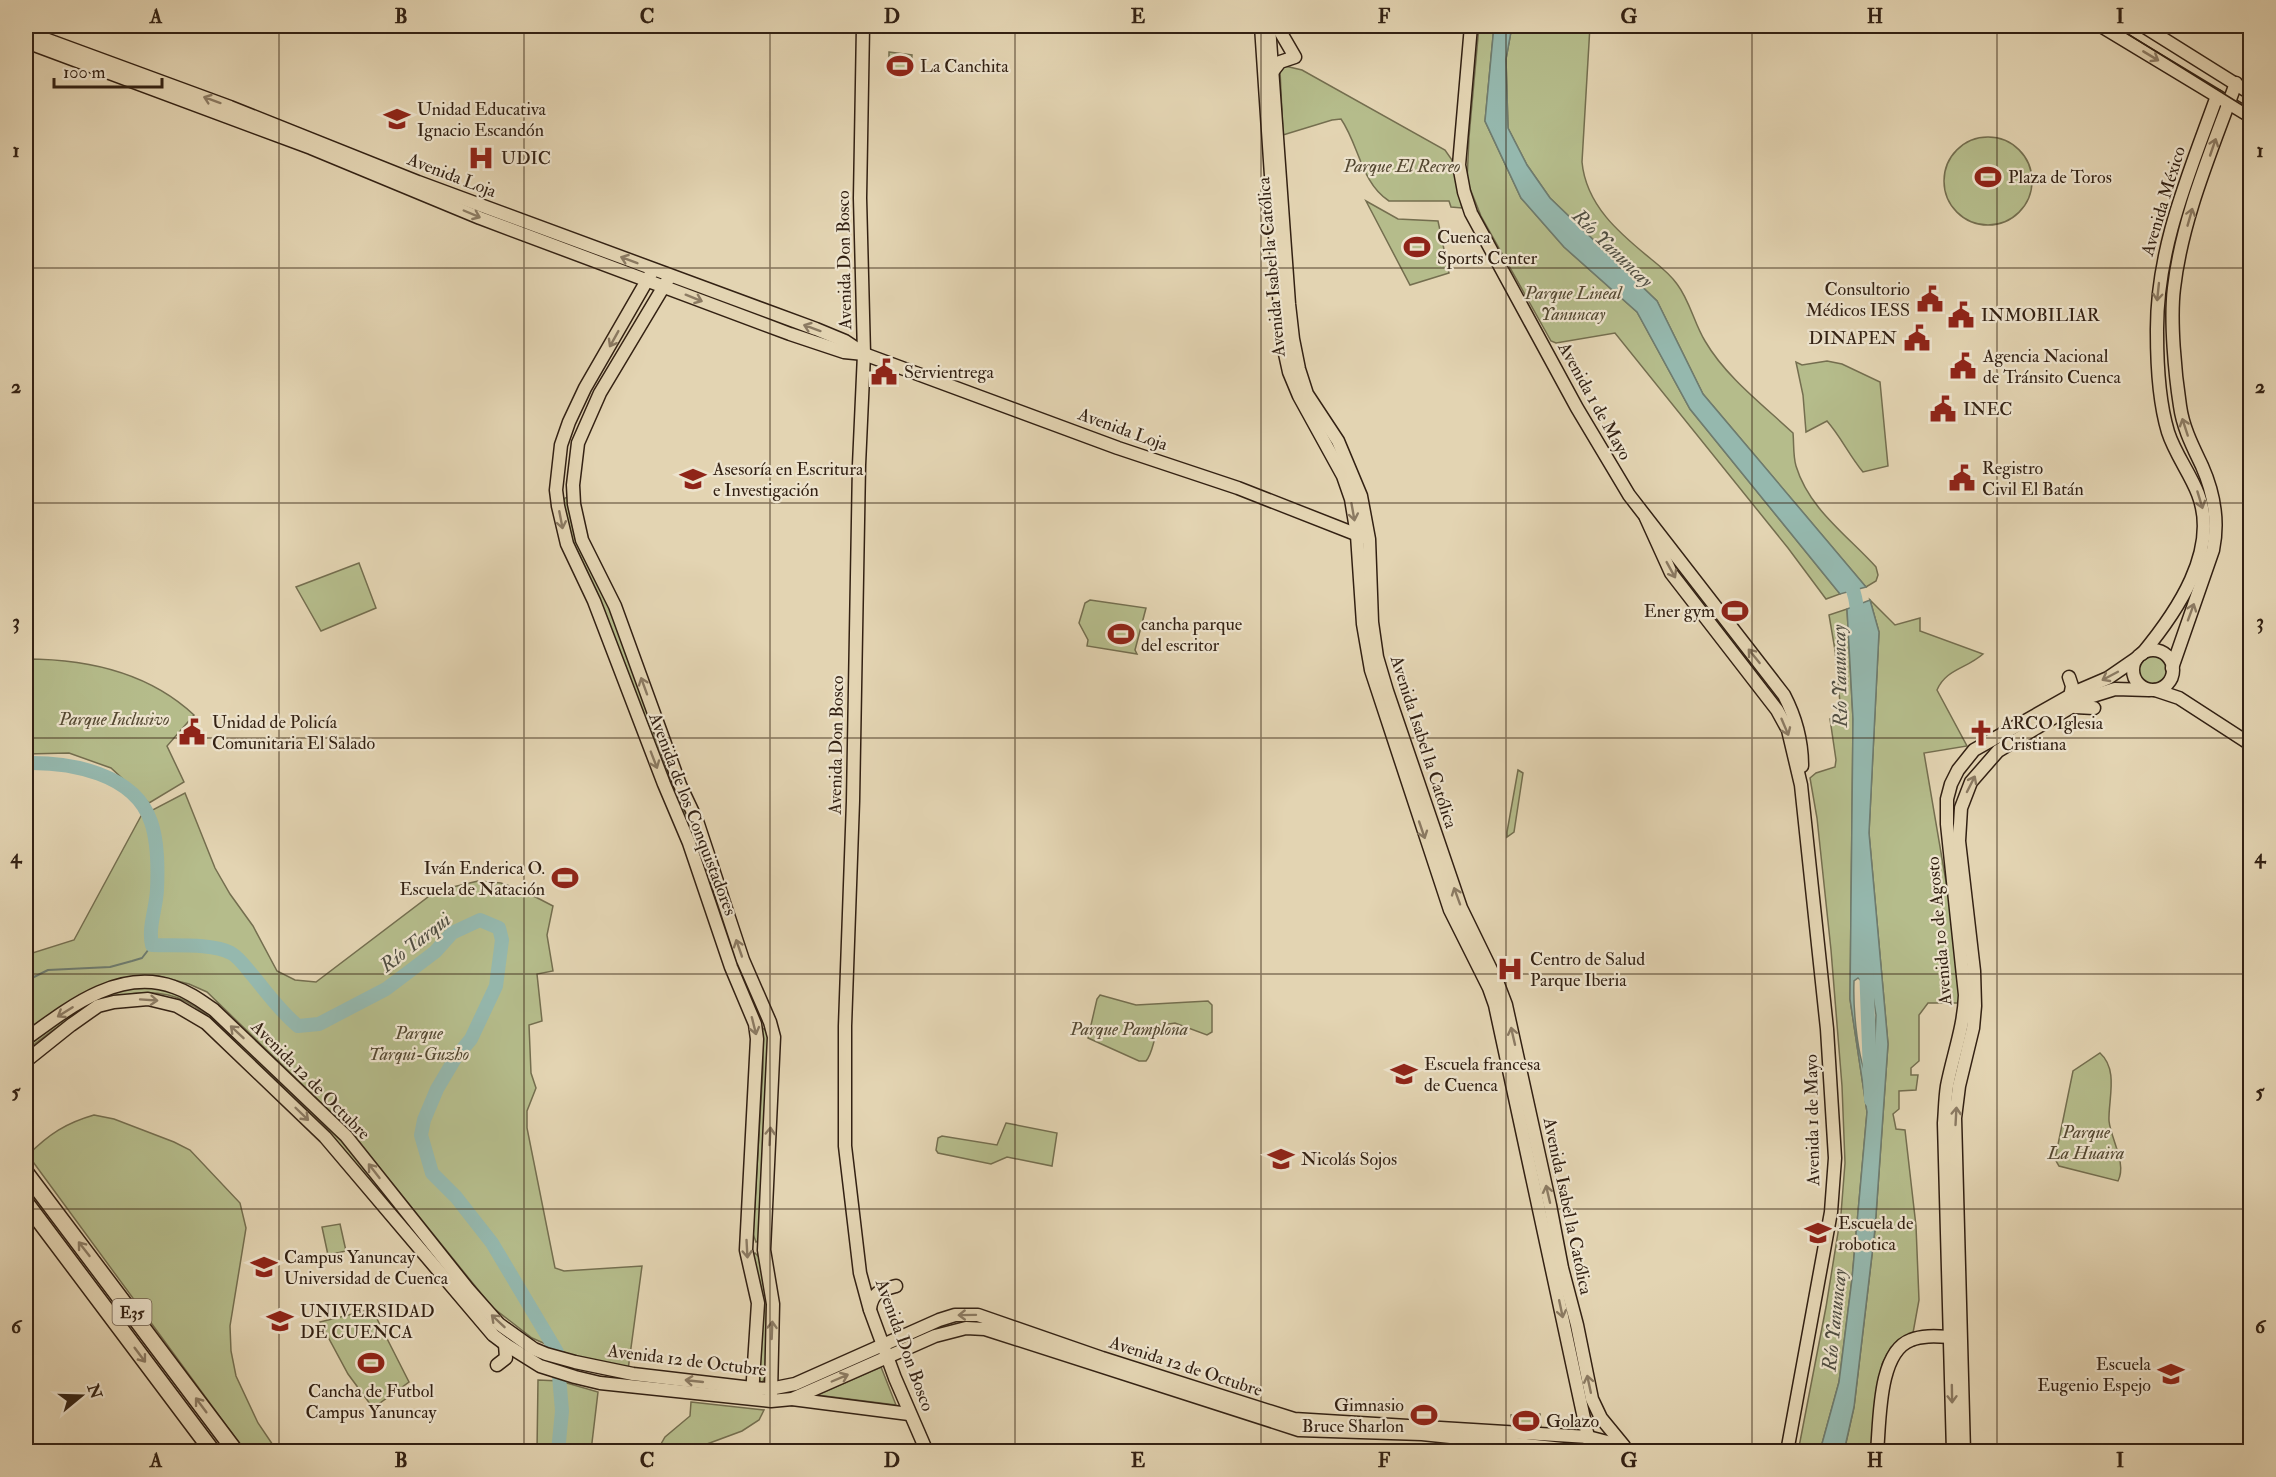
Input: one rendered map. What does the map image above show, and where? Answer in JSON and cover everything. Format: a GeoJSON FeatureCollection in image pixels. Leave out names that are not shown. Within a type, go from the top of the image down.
{"type":"FeatureCollection","features":[{"type":"Feature","properties":{"kind":"highway","name":"E35"},"geometry":{"type":"LineString","coordinates":[[26,1173],[237,1452]]}},
{"type":"Feature","properties":{"kind":"highway","name":"E35"},"geometry":{"type":"LineString","coordinates":[[26,1203],[213,1452]]}},
{"type":"Feature","properties":{"kind":"main road","name":"Avenida Don Bosco"},"geometry":{"type":"LineString","coordinates":[[864,26],[860,198],[864,354],[859,465],[844,1122],[860,1273],[870,1310],[909,1414],[927,1452]]}},
{"type":"Feature","properties":{"kind":"main road","name":"Avenida Isabel la Católica"},"geometry":{"type":"LineString","coordinates":[[1261,26],[1282,340],[1289,372],[1299,396],[1343,476],[1363,537],[1372,622],[1380,668],[1461,908],[1506,1005],[1592,1399],[1601,1418],[1628,1452]]}},
{"type":"Feature","properties":{"kind":"main road","name":"Avenida Isabel la Católica"},"geometry":{"type":"LineString","coordinates":[[1269,26],[1293,339],[1299,369],[1307,394],[1338,441],[1353,472],[1361,496],[1363,624],[1371,670],[1450,910],[1489,988],[1495,1005],[1593,1452]]}},
{"type":"Feature","properties":{"kind":"main road"},"geometry":{"type":"LineString","coordinates":[[1273,71],[1280,62],[1295,57],[1277,26]]}},
{"type":"Feature","properties":{"kind":"main road","name":"Avenida 1 de Mayo"},"geometry":{"type":"LineString","coordinates":[[1471,26],[1459,165],[1471,213],[1577,408],[1629,495],[1646,518],[1671,573],[1777,710],[1788,730],[1801,785],[1827,1029],[1835,1158],[1831,1212],[1787,1452]]}},
{"type":"Feature","properties":{"kind":"main road"},"geometry":{"type":"LineString","coordinates":[[2101,26],[2250,116]]}},
{"type":"Feature","properties":{"kind":"main road"},"geometry":{"type":"LineString","coordinates":[[2142,26],[2250,93]]}},
{"type":"Feature","properties":{"kind":"main road","name":"Avenida Loja"},"geometry":{"type":"LineString","coordinates":[[26,32],[230,107],[666,281],[845,341],[864,354],[1118,448],[1239,488],[1363,537]]}},
{"type":"Feature","properties":{"kind":"main road","name":"Avenida Loja"},"geometry":{"type":"LineString","coordinates":[[26,42],[311,148],[480,218],[650,274]]}},
{"type":"Feature","properties":{"kind":"main road","name":"Avenida México"},"geometry":{"type":"LineString","coordinates":[[2172,671],[2216,538],[2216,517],[2210,485],[2186,432],[2180,405],[2174,337],[2173,290],[2191,212],[2235,84]]}},
{"type":"Feature","properties":{"kind":"main road","name":"Avenida México"},"geometry":{"type":"LineString","coordinates":[[2081,700],[2140,656],[2166,625],[2190,583],[2202,550],[2203,510],[2199,496],[2175,448],[2164,417],[2158,362],[2157,298],[2171,227],[2217,96]]}},
{"type":"Feature","properties":{"kind":"main road","name":"Avenida de los Conquistadores"},"geometry":{"type":"LineString","coordinates":[[650,274],[585,388],[569,422],[561,445],[557,498],[561,526],[567,544],[598,611],[656,765],[689,843],[730,967],[755,1024],[757,1039],[746,1250],[758,1303],[752,1393]]}},
{"type":"Feature","properties":{"kind":"main road","name":"Avenida de los Conquistadores"},"geometry":{"type":"LineString","coordinates":[[666,281],[600,393],[578,443],[573,485],[574,504],[582,540],[615,606],[680,785],[697,821],[743,960],[772,1029],[774,1053],[764,1250],[773,1304],[771,1395]]}},
{"type":"Feature","properties":{"kind":"main road"},"geometry":{"type":"LineString","coordinates":[[2250,734],[2230,727],[2179,698],[2139,684],[2133,674],[2133,669],[2140,656],[2154,651],[2161,652],[2170,661],[2178,689],[2230,727],[2250,744]]}},
{"type":"Feature","properties":{"kind":"main road"},"geometry":{"type":"LineString","coordinates":[[2069,677],[2081,700],[2115,689],[2152,690],[2164,687],[2172,671]]}},
{"type":"Feature","properties":{"kind":"main road","name":"Avenida 10 de Agosto"},"geometry":{"type":"LineString","coordinates":[[1964,1452],[1944,1124],[1947,1086],[1958,1048],[1965,995],[1947,824],[1947,799],[1958,770],[1974,750],[2081,700]]}},
{"type":"Feature","properties":{"kind":"main road","name":"Avenida 10 de Agosto"},"geometry":{"type":"LineString","coordinates":[[1953,1452],[1956,1337],[1955,1118],[1959,1086],[1973,1028],[1975,1006],[1974,971],[1959,841],[1961,808],[1971,782],[1998,751],[2081,700]]}},
{"type":"Feature","properties":{"kind":"main road","name":"Avenida 12 de Octubre"},"geometry":{"type":"LineString","coordinates":[[26,1039],[96,993],[111,987],[132,983],[156,983],[173,986],[193,995],[214,1010],[346,1136],[468,1289],[499,1324],[543,1360],[575,1362],[633,1374],[752,1393]]}},
{"type":"Feature","properties":{"kind":"main road","name":"Avenida 12 de Octubre"},"geometry":{"type":"LineString","coordinates":[[26,1060],[98,1006],[135,999],[162,1001],[177,1005],[206,1023],[325,1137],[493,1335],[505,1344],[575,1377],[600,1383],[752,1393],[792,1399],[949,1331],[966,1328],[985,1329],[1221,1404],[1280,1426],[1299,1430],[1422,1434],[1563,1449],[1571,1452]]}},
{"type":"Feature","properties":{"kind":"main road"},"geometry":{"type":"LineString","coordinates":[[870,1310],[871,1300],[875,1293],[896,1286]]}},
{"type":"Feature","properties":{"kind":"main road","name":"Avenida 12 de Octubre"},"geometry":{"type":"LineString","coordinates":[[771,1395],[939,1320],[955,1315],[978,1315],[1102,1358],[1294,1419],[1588,1437],[1611,1443],[1628,1452]]}},
{"type":"Feature","properties":{"kind":"main road"},"geometry":{"type":"LineString","coordinates":[[1877,1452],[1884,1385],[1892,1357],[1904,1343],[1913,1339],[1956,1337]]}},
{"type":"Feature","properties":{"kind":"main road"},"geometry":{"type":"LineString","coordinates":[[497,1365],[506,1358],[505,1344]]}},
{"type":"Feature","properties":{"kind":"main road"},"geometry":{"type":"LineString","coordinates":[[792,1399],[909,1414]]}},
{"type":"Feature","properties":{"kind":"green space","name":"Parque Lineal Yanuncay"},"geometry":{"type":"Polygon","coordinates":[[[1479,26],[1494,26],[1485,121],[1521,198],[1564,247],[1637,312],[1690,409],[1840,594],[1826,599],[1788,548],[1615,333],[1556,343],[1551,341],[1481,216],[1467,181],[1479,26]]]}},
{"type":"Feature","properties":{"kind":"green space"},"geometry":{"type":"Polygon","coordinates":[[[1512,26],[1590,26],[1582,162],[1590,192],[1597,205],[1616,228],[1674,280],[1705,341],[1723,367],[1793,433],[1795,462],[1802,481],[1830,521],[1876,567],[1878,575],[1876,581],[1866,587],[1703,394],[1657,301],[1550,198],[1527,165],[1508,128],[1506,59],[1512,26]]]}},
{"type":"Feature","properties":{"kind":"green space","name":"La Canchita"},"geometry":{"type":"Polygon","coordinates":[[[889,52],[912,55],[911,71],[889,70],[889,52]]]}},
{"type":"Feature","properties":{"kind":"green space","name":"Parque El Recreo"},"geometry":{"type":"Polygon","coordinates":[[[1285,66],[1302,70],[1445,150],[1452,160],[1462,208],[1451,207],[1449,201],[1389,201],[1372,184],[1366,174],[1341,119],[1283,135],[1280,70],[1285,66]]]}},
{"type":"Feature","properties":{"kind":"green space","name":"Plaza de Toros"},"geometry":{"type":"Polygon","coordinates":[[[1988,137],[2005,141],[2019,150],[2028,164],[2032,181],[2028,198],[2019,212],[2005,221],[1988,225],[1971,221],[1957,212],[1948,198],[1944,181],[1948,164],[1957,150],[1971,141],[1988,137]]]}},
{"type":"Feature","properties":{"kind":"green space","name":"Cuenca Sports Center"},"geometry":{"type":"Polygon","coordinates":[[[1366,201],[1398,219],[1438,221],[1449,273],[1410,285],[1366,201]]]}},
{"type":"Feature","properties":{"kind":"green space"},"geometry":{"type":"Polygon","coordinates":[[[1827,361],[1842,364],[1880,382],[1888,466],[1863,472],[1827,421],[1806,432],[1803,395],[1796,362],[1802,365],[1827,361]]]}},
{"type":"Feature","properties":{"kind":"green space"},"geometry":{"type":"Polygon","coordinates":[[[568,497],[672,776],[668,780],[664,776],[604,610],[575,549],[563,502],[568,497]]]}},
{"type":"Feature","properties":{"kind":"green space"},"geometry":{"type":"Polygon","coordinates":[[[359,563],[376,608],[321,631],[296,587],[359,563]]]}},
{"type":"Feature","properties":{"kind":"green space"},"geometry":{"type":"Polygon","coordinates":[[[1090,600],[1146,608],[1135,650],[1137,654],[1087,646],[1088,640],[1079,623],[1085,603],[1090,600]]]}},
{"type":"Feature","properties":{"kind":"green space"},"geometry":{"type":"Polygon","coordinates":[[[1870,600],[1895,625],[1920,618],[1920,631],[1983,654],[1951,673],[1937,690],[1967,746],[1924,753],[1951,911],[1960,1003],[1928,1003],[1919,1015],[1919,1061],[1911,1068],[1911,1075],[1918,1075],[1916,1090],[1899,1091],[1899,1109],[1893,1114],[1896,1129],[1905,1130],[1916,1226],[1919,1300],[1913,1333],[1891,1347],[1882,1364],[1873,1451],[1844,1452],[1854,1407],[1875,1230],[1888,1044],[1869,833],[1879,632],[1870,600]]]}},
{"type":"Feature","properties":{"kind":"green space"},"geometry":{"type":"Polygon","coordinates":[[[1847,609],[1853,719],[1850,999],[1867,1112],[1852,1279],[1839,1382],[1820,1451],[1798,1452],[1826,1307],[1841,1214],[1845,1163],[1842,1086],[1831,950],[1817,818],[1810,778],[1816,773],[1835,767],[1830,719],[1841,713],[1829,615],[1847,609]]]}},
{"type":"Feature","properties":{"kind":"green space"},"geometry":{"type":"Polygon","coordinates":[[[2152,654],[2164,658],[2168,670],[2164,682],[2152,686],[2140,682],[2136,670],[2140,658],[2152,654]]]}},
{"type":"Feature","properties":{"kind":"green space","name":"Parque Inclusivo"},"geometry":{"type":"Polygon","coordinates":[[[26,659],[72,662],[116,671],[137,678],[176,700],[194,715],[167,746],[184,782],[149,803],[111,768],[69,753],[26,754],[26,659]]]}},
{"type":"Feature","properties":{"kind":"green space"},"geometry":{"type":"Polygon","coordinates":[[[1518,770],[1523,773],[1514,832],[1507,837],[1507,832],[1518,770]]]}},
{"type":"Feature","properties":{"kind":"green space","name":"Parque Tarqui-Guzho"},"geometry":{"type":"Polygon","coordinates":[[[185,793],[215,868],[230,894],[253,926],[277,971],[295,980],[316,982],[436,891],[478,881],[501,883],[524,891],[553,906],[547,935],[553,971],[537,974],[542,1021],[529,1025],[531,1073],[536,1088],[527,1111],[527,1128],[555,1268],[564,1271],[642,1266],[628,1370],[575,1357],[532,1338],[492,1307],[350,1131],[207,992],[189,984],[158,976],[119,980],[26,1034],[26,955],[74,940],[141,816],[185,793]]]}},
{"type":"Feature","properties":{"kind":"green space"},"geometry":{"type":"Polygon","coordinates":[[[679,793],[690,815],[759,1010],[757,1014],[748,998],[674,795],[679,793]]]}},
{"type":"Feature","properties":{"kind":"green space"},"geometry":{"type":"Polygon","coordinates":[[[152,988],[170,990],[191,998],[343,1137],[526,1349],[524,1352],[494,1331],[304,1109],[222,1029],[191,1004],[168,995],[148,993],[129,994],[110,999],[74,1016],[26,1051],[26,1045],[91,1001],[120,990],[152,988]]]}},
{"type":"Feature","properties":{"kind":"green space","name":"Parque Pamplona"},"geometry":{"type":"Polygon","coordinates":[[[1100,995],[1136,1005],[1208,1001],[1212,1005],[1212,1032],[1207,1035],[1175,1023],[1163,1025],[1157,1033],[1146,1061],[1139,1061],[1088,1038],[1097,999],[1100,995]]]}},
{"type":"Feature","properties":{"kind":"green space"},"geometry":{"type":"Polygon","coordinates":[[[762,1028],[767,1031],[769,1044],[759,1240],[756,1242],[753,1234],[763,1068],[762,1028]]]}},
{"type":"Feature","properties":{"kind":"green space","name":"Parque La Huaira"},"geometry":{"type":"Polygon","coordinates":[[[2100,1053],[2106,1060],[2111,1076],[2109,1121],[2120,1159],[2118,1181],[2059,1166],[2055,1159],[2073,1071],[2100,1053]]]}},
{"type":"Feature","properties":{"kind":"green space"},"geometry":{"type":"Polygon","coordinates":[[[94,1115],[114,1119],[190,1150],[240,1203],[246,1228],[230,1326],[231,1351],[236,1376],[258,1423],[277,1451],[245,1451],[28,1155],[58,1130],[94,1115]]]}},
{"type":"Feature","properties":{"kind":"green space"},"geometry":{"type":"Polygon","coordinates":[[[1006,1123],[1057,1133],[1052,1166],[1007,1157],[991,1164],[938,1153],[936,1150],[938,1138],[942,1136],[997,1145],[1006,1123]]]}},
{"type":"Feature","properties":{"kind":"green space"},"geometry":{"type":"Polygon","coordinates":[[[340,1224],[346,1251],[328,1255],[322,1227],[340,1224]]]}},
{"type":"Feature","properties":{"kind":"green space"},"geometry":{"type":"Polygon","coordinates":[[[755,1253],[759,1257],[770,1305],[765,1377],[762,1383],[758,1379],[753,1255],[755,1253]]]}},
{"type":"Feature","properties":{"kind":"green space","name":"Cancha de Futbol Campus Yanuncay"},"geometry":{"type":"Polygon","coordinates":[[[372,1309],[409,1382],[373,1408],[348,1374],[320,1322],[372,1309]]]}},
{"type":"Feature","properties":{"kind":"green space"},"geometry":{"type":"Polygon","coordinates":[[[881,1367],[896,1405],[817,1395],[881,1367]]]}},
{"type":"Feature","properties":{"kind":"green space"},"geometry":{"type":"Polygon","coordinates":[[[538,1380],[560,1381],[598,1392],[591,1451],[537,1451],[538,1380]]]}},
{"type":"Feature","properties":{"kind":"green space"},"geometry":{"type":"Polygon","coordinates":[[[691,1402],[764,1410],[759,1420],[742,1431],[693,1451],[657,1451],[665,1437],[690,1416],[691,1402]]]}},
{"type":"Feature","properties":{"kind":"green space","name":"Golazo"},"geometry":{"type":"Polygon","coordinates":[[[1540,1414],[1541,1429],[1512,1427],[1511,1415],[1540,1414]]]}},
{"type":"Feature","properties":{"kind":"water"},"geometry":{"type":"Polygon","coordinates":[[[1494,26],[1512,26],[1506,59],[1508,128],[1527,165],[1550,198],[1657,301],[1703,394],[1866,587],[1840,594],[1690,409],[1637,312],[1564,247],[1521,198],[1485,121],[1494,26]]]}},
{"type":"Feature","properties":{"kind":"water"},"geometry":{"type":"Polygon","coordinates":[[[1870,600],[1879,632],[1869,833],[1888,1044],[1875,1229],[1854,1407],[1844,1451],[1820,1451],[1839,1382],[1852,1279],[1867,1112],[1850,999],[1853,719],[1847,609],[1870,600]],[[1858,978],[1854,981],[1855,1021],[1860,1053],[1863,1067],[1873,1087],[1876,1015],[1872,990],[1858,978]]]}},
{"type":"Feature","properties":{"kind":"waterway","name":"Río Yanuncay"},"geometry":{"type":"LineString","coordinates":[[1845,576],[1854,592],[1858,623]]}},
{"type":"Feature","properties":{"kind":"waterway","name":"Río Tarqui"},"geometry":{"type":"LineString","coordinates":[[26,763],[80,768],[99,774],[131,792],[143,805],[151,822],[156,847],[157,890],[152,925],[152,945],[203,946],[231,953],[298,1026],[319,1024],[386,989],[435,952],[452,933],[480,920],[499,928],[502,940],[496,986],[471,1039],[456,1057],[437,1089],[424,1120],[421,1135],[432,1173],[456,1197],[492,1243],[557,1352],[562,1411],[558,1452]]}},
{"type":"Feature","properties":{"kind":"waterway"},"geometry":{"type":"LineString","coordinates":[[26,981],[48,970],[110,967],[132,961],[142,958],[152,945]]}},
{"type":"Feature","properties":{"kind":"waterway","name":"Río Yanuncay"},"geometry":{"type":"LineString","coordinates":[[1866,966],[1871,1100]]}},
{"type":"Feature","properties":{"kind":"tram line"},"geometry":{"type":"LineString","coordinates":[[2115,26],[2250,110]]}},
{"type":"Feature","properties":{"kind":"place","name":"La Canchita"},"geometry":{"type":"Point","coordinates":[900,66]}},
{"type":"Feature","properties":{"kind":"place","name":"Unidad Educativa Ignacio Escandón"},"geometry":{"type":"Point","coordinates":[397,119]}},
{"type":"Feature","properties":{"kind":"place","name":"UDIC"},"geometry":{"type":"Point","coordinates":[481,158]}},
{"type":"Feature","properties":{"kind":"place","name":"Plaza de Toros"},"geometry":{"type":"Point","coordinates":[1988,177]}},
{"type":"Feature","properties":{"kind":"place","name":"Cuenca Sports Center"},"geometry":{"type":"Point","coordinates":[1417,247]}},
{"type":"Feature","properties":{"kind":"place","name":"Consultorio Médicos IESS"},"geometry":{"type":"Point","coordinates":[1930,299]}},
{"type":"Feature","properties":{"kind":"place","name":"INMOBILIAR"},"geometry":{"type":"Point","coordinates":[1961,315]}},
{"type":"Feature","properties":{"kind":"place","name":"DINAPEN"},"geometry":{"type":"Point","coordinates":[1917,338]}},
{"type":"Feature","properties":{"kind":"place","name":"Agencia Nacional de Tránsito Cuenca"},"geometry":{"type":"Point","coordinates":[1963,366]}},
{"type":"Feature","properties":{"kind":"place","name":"Servientrega"},"geometry":{"type":"Point","coordinates":[884,372]}},
{"type":"Feature","properties":{"kind":"place","name":"INEC"},"geometry":{"type":"Point","coordinates":[1943,409]}},
{"type":"Feature","properties":{"kind":"place","name":"Registro Civil El Batán"},"geometry":{"type":"Point","coordinates":[1962,478]}},
{"type":"Feature","properties":{"kind":"place","name":"Asesoría en Escritura e Investigación"},"geometry":{"type":"Point","coordinates":[693,479]}},
{"type":"Feature","properties":{"kind":"place","name":"Ener gym"},"geometry":{"type":"Point","coordinates":[1735,611]}},
{"type":"Feature","properties":{"kind":"place","name":"cancha parque del escritor"},"geometry":{"type":"Point","coordinates":[1121,634]}},
{"type":"Feature","properties":{"kind":"place","name":"Unidad de Policía Comunitaria El Salado"},"geometry":{"type":"Point","coordinates":[192,732]}},
{"type":"Feature","properties":{"kind":"place","name":"ARCO Iglesia Cristiana"},"geometry":{"type":"Point","coordinates":[1981,733]}},
{"type":"Feature","properties":{"kind":"place","name":"Iván Enderica O. Escuela de Natación"},"geometry":{"type":"Point","coordinates":[565,878]}},
{"type":"Feature","properties":{"kind":"place","name":"Centro de Salud Parque Iberia"},"geometry":{"type":"Point","coordinates":[1510,969]}},
{"type":"Feature","properties":{"kind":"place","name":"Escuela francesa de Cuenca"},"geometry":{"type":"Point","coordinates":[1404,1074]}},
{"type":"Feature","properties":{"kind":"place","name":"Nicolás Sojos"},"geometry":{"type":"Point","coordinates":[1281,1159]}},
{"type":"Feature","properties":{"kind":"place","name":"Escuela de robotica"},"geometry":{"type":"Point","coordinates":[1818,1233]}},
{"type":"Feature","properties":{"kind":"place","name":"Campus Yanuncay Universidad de Cuenca"},"geometry":{"type":"Point","coordinates":[264,1267]}},
{"type":"Feature","properties":{"kind":"place","name":"UNIVERSIDAD DE CUENCA"},"geometry":{"type":"Point","coordinates":[280,1321]}},
{"type":"Feature","properties":{"kind":"place","name":"Cancha de Futbol Campus Yanuncay"},"geometry":{"type":"Point","coordinates":[371,1363]}},
{"type":"Feature","properties":{"kind":"place","name":"Escuela Eugenio Espejo"},"geometry":{"type":"Point","coordinates":[2171,1374]}},
{"type":"Feature","properties":{"kind":"place","name":"Gimnasio Bruce Sharlon"},"geometry":{"type":"Point","coordinates":[1424,1415]}},
{"type":"Feature","properties":{"kind":"place","name":"Golazo"},"geometry":{"type":"Point","coordinates":[1526,1421]}}]}
